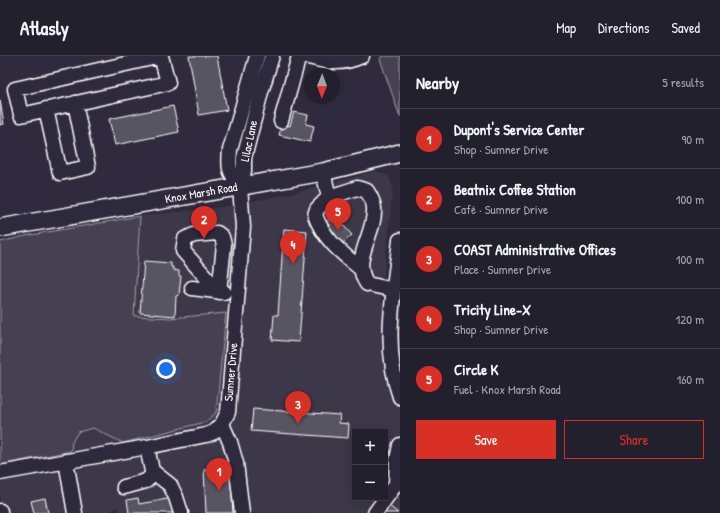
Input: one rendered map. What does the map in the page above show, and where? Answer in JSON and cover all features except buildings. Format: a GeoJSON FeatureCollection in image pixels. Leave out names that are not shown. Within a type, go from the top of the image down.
{"type":"FeatureCollection","features":[{"type":"Feature","properties":{"kind":"main road","name":"Knox Marsh Road"},"geometry":{"type":"LineString","coordinates":[[0,228],[323,172],[400,152]]}},
{"type":"Feature","properties":{"kind":"street"},"geometry":{"type":"LineString","coordinates":[[161,56],[168,83],[21,115],[15,89],[161,56]]}},
{"type":"Feature","properties":{"kind":"street","name":"Lilac Lane"},"geometry":{"type":"LineString","coordinates":[[240,187],[230,174],[230,150],[256,56]]}},
{"type":"Feature","properties":{"kind":"street","name":"Lilac Lane"},"geometry":{"type":"LineString","coordinates":[[240,187],[244,171],[244,158],[272,56]]}},
{"type":"Feature","properties":{"kind":"street"},"geometry":{"type":"LineString","coordinates":[[281,121],[299,56]]}},
{"type":"Feature","properties":{"kind":"street"},"geometry":{"type":"LineString","coordinates":[[305,56],[334,63],[344,62],[362,56]]}},
{"type":"Feature","properties":{"kind":"street"},"geometry":{"type":"LineString","coordinates":[[46,109],[60,173],[88,167],[75,103]]}},
{"type":"Feature","properties":{"kind":"street"},"geometry":{"type":"LineString","coordinates":[[323,172],[329,197]]}},
{"type":"Feature","properties":{"kind":"street","name":"Sumner Drive"},"geometry":{"type":"LineString","coordinates":[[222,424],[228,412],[238,294],[243,227],[240,187]]}},
{"type":"Feature","properties":{"kind":"street"},"geometry":{"type":"LineString","coordinates":[[361,269],[332,244],[319,225],[315,215],[317,210],[329,197],[357,188],[367,191],[374,208],[372,222],[362,253],[361,269],[364,280],[367,284],[394,290]]}},
{"type":"Feature","properties":{"kind":"street"},"geometry":{"type":"LineString","coordinates":[[400,240],[391,328],[391,350],[397,368],[400,397]]}},
{"type":"Feature","properties":{"kind":"street"},"geometry":{"type":"LineString","coordinates":[[192,288],[238,294]]}},
{"type":"Feature","properties":{"kind":"street"},"geometry":{"type":"LineString","coordinates":[[0,473],[206,435],[217,429],[222,424],[230,442],[236,463],[242,513]]}},
{"type":"Feature","properties":{"kind":"street"},"geometry":{"type":"LineString","coordinates":[[375,513],[395,497],[397,460],[400,445]]}},
{"type":"Feature","properties":{"kind":"street"},"geometry":{"type":"LineString","coordinates":[[147,447],[152,471],[170,485],[182,513]]}},
{"type":"Feature","properties":{"kind":"street"},"geometry":{"type":"LineString","coordinates":[[66,461],[75,513]]}},
{"type":"Feature","properties":{"kind":"street"},"geometry":{"type":"LineString","coordinates":[[124,487],[146,481],[155,473]]}},
{"type":"Feature","properties":{"kind":"shaded area"},"geometry":{"type":"Polygon","coordinates":[[[382,56],[400,56],[400,117],[380,59],[382,56]]]}},
{"type":"Feature","properties":{"kind":"shaded area"},"geometry":{"type":"Polygon","coordinates":[[[377,171],[389,177],[393,188],[381,302],[400,306],[400,513],[120,513],[118,507],[107,513],[0,513],[0,465],[71,451],[72,442],[77,432],[93,428],[123,442],[226,313],[171,318],[134,316],[140,216],[222,207],[293,193],[377,171]]]}},
{"type":"Feature","properties":{"kind":"shaded area"},"geometry":{"type":"Polygon","coordinates":[[[140,216],[134,316],[171,318],[226,313],[216,413],[205,422],[123,443],[93,428],[78,432],[72,442],[71,451],[0,465],[0,242],[25,236],[140,216]]]}},
{"type":"Feature","properties":{"kind":"place","name":"Circle K"},"geometry":{"type":"Point","coordinates":[338,231]}},
{"type":"Feature","properties":{"kind":"place","name":"Beatnix Coffee Station"},"geometry":{"type":"Point","coordinates":[204,239]}},
{"type":"Feature","properties":{"kind":"place","name":"Tricity Line-X"},"geometry":{"type":"Point","coordinates":[293,264]}},
{"type":"Feature","properties":{"kind":"place","name":"COAST Administrative Offices"},"geometry":{"type":"Point","coordinates":[298,424]}},
{"type":"Feature","properties":{"kind":"place","name":"Dupont's Service Center"},"geometry":{"type":"Point","coordinates":[219,491]}}]}
